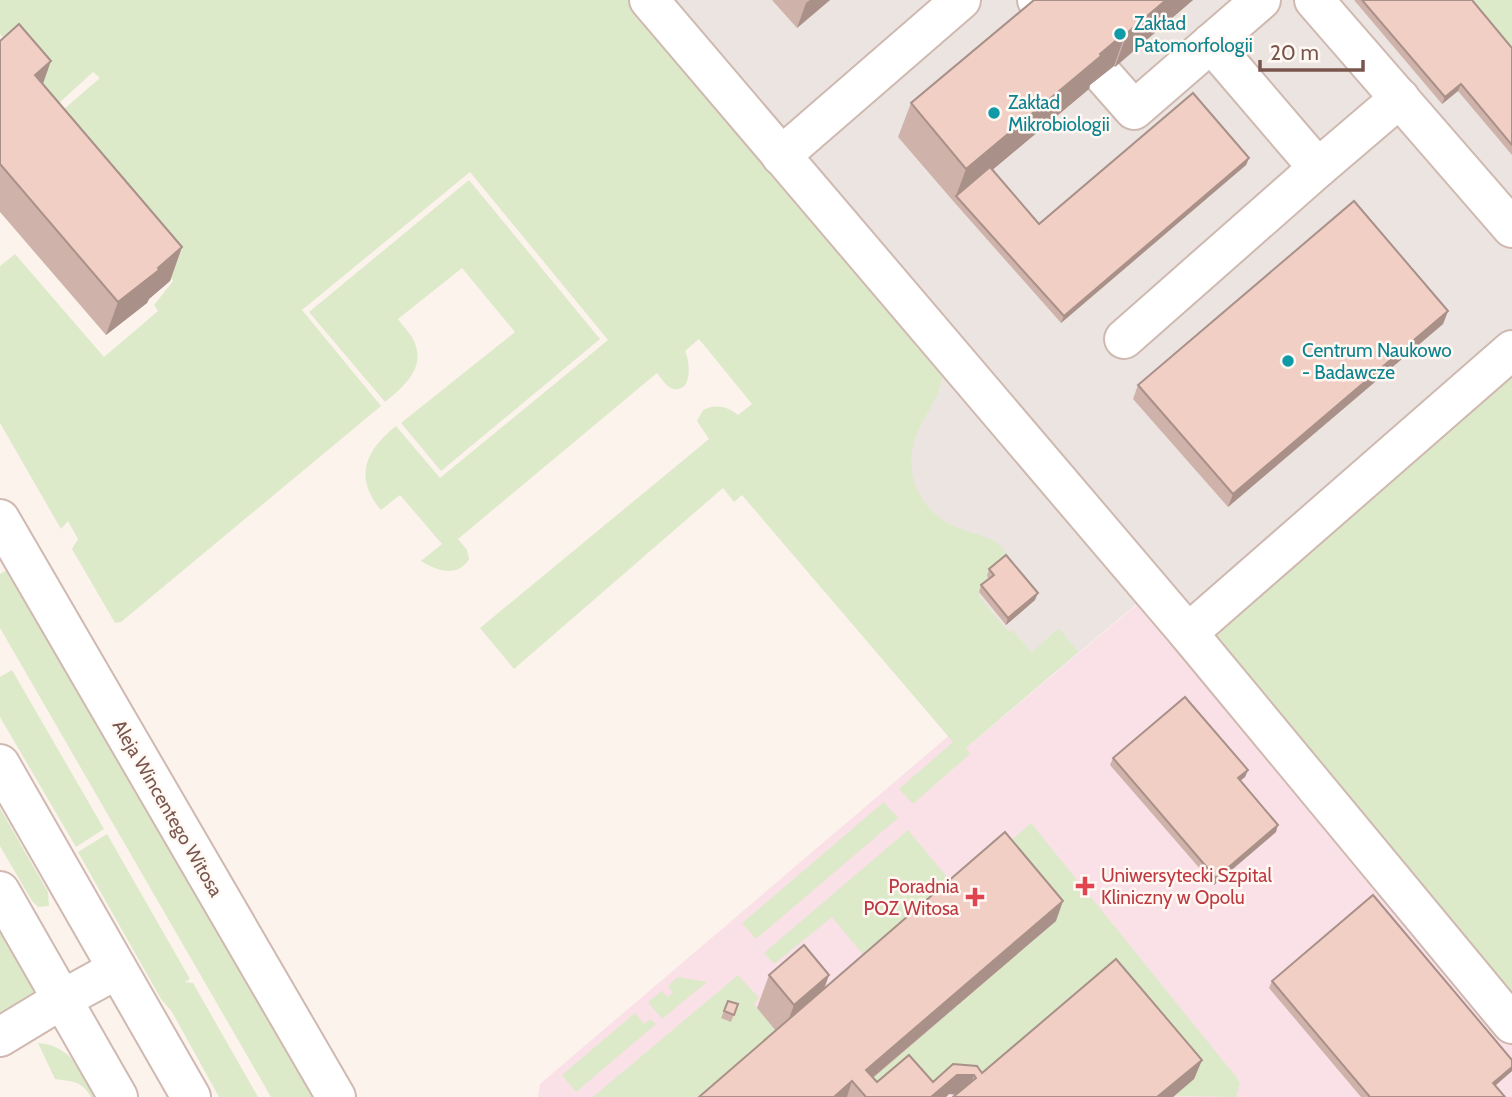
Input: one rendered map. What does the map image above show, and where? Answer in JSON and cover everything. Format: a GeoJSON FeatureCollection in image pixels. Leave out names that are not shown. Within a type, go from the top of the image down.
{"type":"FeatureCollection","features":[{"type":"Feature","properties":{"kind":"street"},"geometry":{"type":"LineString","coordinates":[[649,0],[1188,633],[1512,1024]]}},
{"type":"Feature","properties":{"kind":"street"},"geometry":{"type":"LineString","coordinates":[[781,156],[961,0]]}},
{"type":"Feature","properties":{"kind":"street"},"geometry":{"type":"LineString","coordinates":[[1037,0],[1133,110],[1261,0]]}},
{"type":"Feature","properties":{"kind":"street"},"geometry":{"type":"LineString","coordinates":[[1314,0],[1512,228]]}},
{"type":"Feature","properties":{"kind":"street"},"geometry":{"type":"LineString","coordinates":[[1211,43],[1318,168]]}},
{"type":"Feature","properties":{"kind":"street"},"geometry":{"type":"LineString","coordinates":[[1124,339],[1400,98]]}},
{"type":"Feature","properties":{"kind":"street"},"geometry":{"type":"LineString","coordinates":[[1188,633],[1512,350]]}},
{"type":"Feature","properties":{"kind":"street","name":"Aleja Wincentego Witosa"},"geometry":{"type":"LineString","coordinates":[[0,519],[336,1097]]}},
{"type":"Feature","properties":{"kind":"street"},"geometry":{"type":"LineString","coordinates":[[0,764],[191,1097]]}},
{"type":"Feature","properties":{"kind":"street"},"geometry":{"type":"LineString","coordinates":[[0,891],[118,1097]]}},
{"type":"Feature","properties":{"kind":"street"},"geometry":{"type":"LineString","coordinates":[[0,1037],[116,970]]}},
{"type":"Feature","properties":{"kind":"shaded area"},"geometry":{"type":"Polygon","coordinates":[[[447,0],[1465,0],[1512,59],[1512,350],[1188,633],[1151,592],[965,748],[807,430],[447,0]]]}},
{"type":"Feature","properties":{"kind":"shaded area","name":"Uniwersytecki Szpital Kliniczny w Opolu"},"geometry":{"type":"Polygon","coordinates":[[[1152,592],[1512,1024],[1512,1097],[538,1097],[540,1084],[952,733],[966,748],[1152,592]]]}},
{"type":"Feature","properties":{"kind":"green space"},"geometry":{"type":"Polygon","coordinates":[[[0,0],[629,0],[943,370],[937,396],[913,446],[912,469],[918,490],[930,509],[958,528],[994,541],[1009,556],[987,576],[991,582],[978,592],[981,599],[1009,632],[1012,630],[1032,652],[1059,628],[1078,652],[966,748],[970,754],[913,804],[899,789],[953,742],[742,495],[734,502],[723,488],[514,669],[480,628],[709,439],[697,421],[703,410],[721,407],[738,415],[752,404],[699,339],[685,351],[689,368],[684,386],[680,389],[671,388],[657,373],[458,539],[467,550],[469,559],[459,569],[447,571],[421,561],[442,544],[400,495],[381,510],[372,498],[366,475],[371,454],[377,445],[396,426],[440,478],[608,340],[470,172],[302,310],[381,406],[121,622],[115,623],[72,549],[78,539],[68,521],[61,529],[0,423],[0,266],[15,254],[104,357],[158,311],[154,305],[173,281],[39,124],[57,115],[100,78],[93,72],[58,104],[0,34],[0,0]]]}},
{"type":"Feature","properties":{"kind":"green space"},"geometry":{"type":"Polygon","coordinates":[[[1465,0],[1512,0],[1512,59],[1465,0]]]}},
{"type":"Feature","properties":{"kind":"green space"},"geometry":{"type":"Polygon","coordinates":[[[469,180],[600,339],[441,471],[401,423],[515,332],[462,268],[398,319],[416,347],[416,366],[407,382],[385,402],[309,312],[469,180]]]}},
{"type":"Feature","properties":{"kind":"green space"},"geometry":{"type":"Polygon","coordinates":[[[1512,350],[1512,1024],[1188,633],[1512,350]]]}},
{"type":"Feature","properties":{"kind":"green space"},"geometry":{"type":"Polygon","coordinates":[[[9,569],[314,1097],[271,1097],[0,628],[0,574],[9,569]]]}},
{"type":"Feature","properties":{"kind":"green space"},"geometry":{"type":"Polygon","coordinates":[[[12,670],[104,829],[76,847],[0,717],[0,677],[12,670]]]}},
{"type":"Feature","properties":{"kind":"green space"},"geometry":{"type":"Polygon","coordinates":[[[884,802],[898,818],[756,939],[742,923],[884,802]]]}},
{"type":"Feature","properties":{"kind":"green space"},"geometry":{"type":"Polygon","coordinates":[[[0,808],[48,892],[49,906],[38,907],[32,901],[0,846],[0,808]]]}},
{"type":"Feature","properties":{"kind":"green space"},"geometry":{"type":"Polygon","coordinates":[[[1031,823],[1237,1078],[1240,1084],[1236,1097],[859,1089],[1056,921],[998,852],[1031,823]]]}},
{"type":"Feature","properties":{"kind":"green space"},"geometry":{"type":"Polygon","coordinates":[[[908,830],[952,883],[865,957],[832,917],[774,964],[764,953],[908,830]]]}},
{"type":"Feature","properties":{"kind":"green space"},"geometry":{"type":"Polygon","coordinates":[[[107,834],[190,979],[185,982],[193,983],[258,1097],[219,1097],[172,1012],[161,999],[78,852],[107,834]]]}},
{"type":"Feature","properties":{"kind":"green space"},"geometry":{"type":"Polygon","coordinates":[[[0,891],[61,1000],[0,1037],[0,891]]]}},
{"type":"Feature","properties":{"kind":"green space"},"geometry":{"type":"Polygon","coordinates":[[[738,975],[759,998],[754,1004],[782,1038],[714,1097],[593,1097],[738,975]]]}},
{"type":"Feature","properties":{"kind":"green space"},"geometry":{"type":"Polygon","coordinates":[[[678,977],[707,982],[662,1019],[648,1002],[662,991],[667,997],[673,993],[668,986],[678,977]]]}},
{"type":"Feature","properties":{"kind":"green space"},"geometry":{"type":"Polygon","coordinates":[[[635,1013],[644,1024],[651,1019],[656,1024],[576,1092],[562,1075],[635,1013]]]}},
{"type":"Feature","properties":{"kind":"green space"},"geometry":{"type":"Polygon","coordinates":[[[38,1043],[67,1054],[81,1069],[98,1097],[91,1097],[84,1087],[76,1083],[55,1079],[38,1043]]]}},
{"type":"Feature","properties":{"kind":"building"},"geometry":{"type":"Polygon","coordinates":[[[1034,0],[1166,0],[966,169],[911,103],[1034,0]]]}},
{"type":"Feature","properties":{"kind":"building"},"geometry":{"type":"Polygon","coordinates":[[[1362,0],[1472,0],[1512,48],[1512,145],[1461,84],[1445,97],[1362,0]]]}},
{"type":"Feature","properties":{"kind":"building"},"geometry":{"type":"Polygon","coordinates":[[[19,24],[51,61],[35,75],[182,247],[158,268],[159,270],[118,302],[0,164],[0,41],[19,24]]]}},
{"type":"Feature","properties":{"kind":"building"},"geometry":{"type":"Polygon","coordinates":[[[1193,93],[1249,158],[1064,316],[956,196],[990,167],[1039,224],[1193,93]]]}},
{"type":"Feature","properties":{"kind":"building","name":"Centrum Naukowo - Badawcze"},"geometry":{"type":"Polygon","coordinates":[[[1354,201],[1448,311],[1233,494],[1138,385],[1354,201]]]}},
{"type":"Feature","properties":{"kind":"building"},"geometry":{"type":"Polygon","coordinates":[[[1006,555],[1038,593],[1008,618],[981,585],[994,575],[989,569],[1006,555]]]}},
{"type":"Feature","properties":{"kind":"building"},"geometry":{"type":"Polygon","coordinates":[[[1185,697],[1248,770],[1238,778],[1278,825],[1216,878],[1113,758],[1185,697]]]}},
{"type":"Feature","properties":{"kind":"building"},"geometry":{"type":"Polygon","coordinates":[[[1005,832],[1063,901],[866,1070],[877,1082],[909,1055],[933,1082],[953,1064],[977,1066],[982,1073],[1116,959],[1202,1060],[1157,1097],[953,1097],[976,1078],[974,1075],[957,1075],[931,1097],[866,1097],[852,1081],[834,1097],[699,1097],[1005,832]]]}},
{"type":"Feature","properties":{"kind":"building"},"geometry":{"type":"Polygon","coordinates":[[[1373,895],[1512,1060],[1512,1067],[1493,1083],[1505,1097],[1370,1097],[1272,981],[1373,895]]]}},
{"type":"Feature","properties":{"kind":"building"},"geometry":{"type":"Polygon","coordinates":[[[804,945],[829,975],[794,1005],[769,975],[804,945]]]}},
{"type":"Feature","properties":{"kind":"building"},"geometry":{"type":"Polygon","coordinates":[[[728,1001],[738,1004],[734,1015],[724,1011],[728,1001]]]}},
{"type":"Feature","properties":{"kind":"place","name":"Zakład Patomorfologii"},"geometry":{"type":"Point","coordinates":[1120,34]}},
{"type":"Feature","properties":{"kind":"place","name":"Zakład Mikrobiologii"},"geometry":{"type":"Point","coordinates":[994,113]}},
{"type":"Feature","properties":{"kind":"place","name":"Centrum Naukowo - Badawcze"},"geometry":{"type":"Point","coordinates":[1288,361]}},
{"type":"Feature","properties":{"kind":"place","name":"Uniwersytecki Szpital Kliniczny w Opolu"},"geometry":{"type":"Point","coordinates":[1085,886]}},
{"type":"Feature","properties":{"kind":"place","name":"Poradnia POZ Witosa"},"geometry":{"type":"Point","coordinates":[975,897]}}]}
